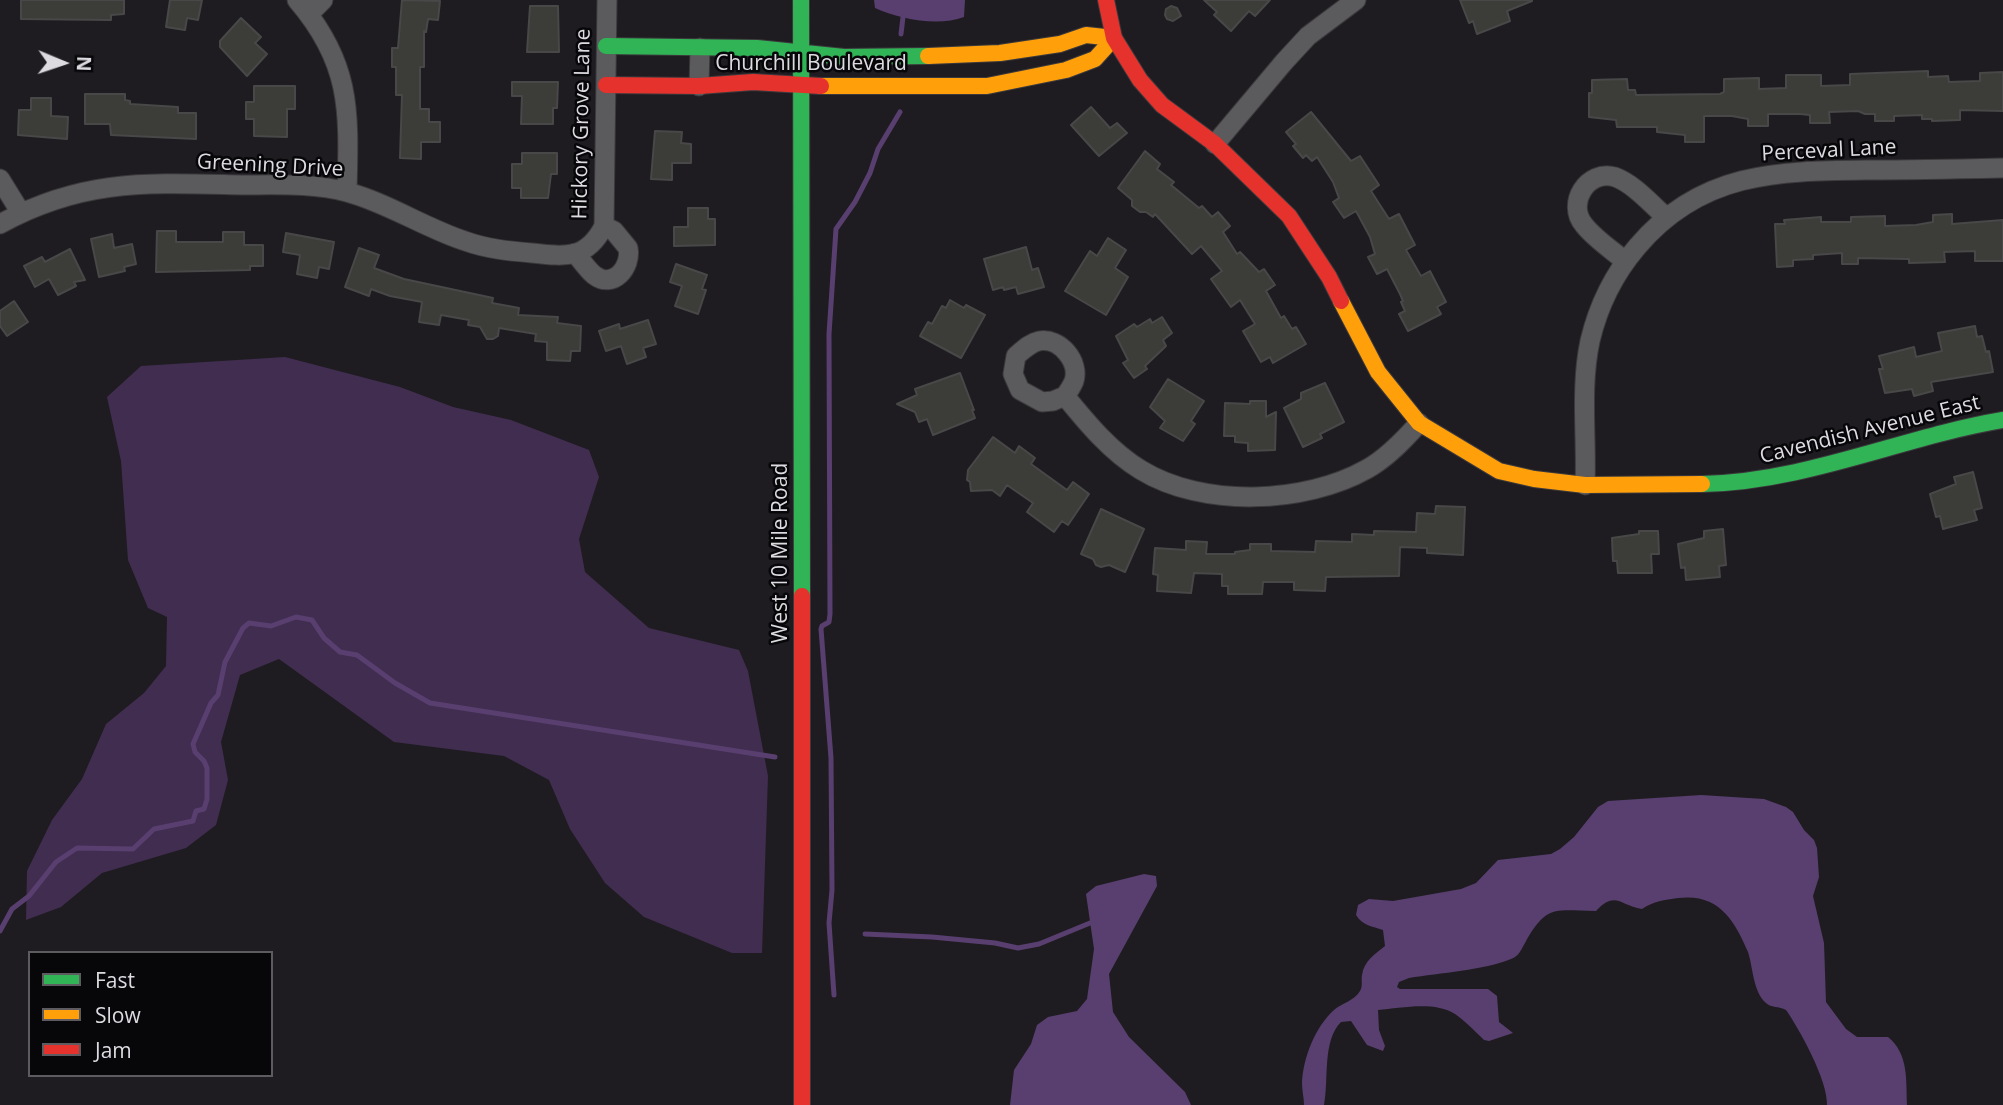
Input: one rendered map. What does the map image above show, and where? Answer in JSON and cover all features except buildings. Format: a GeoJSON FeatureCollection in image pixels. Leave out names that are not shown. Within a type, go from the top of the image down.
{"type":"FeatureCollection","features":[{"type":"Feature","properties":{"kind":"street"},"geometry":{"type":"LineString","coordinates":[[323,0],[303,7],[326,39],[345,95],[349,119],[347,192]]}},
{"type":"Feature","properties":{"kind":"street","name":"Hickory Grove Lane"},"geometry":{"type":"LineString","coordinates":[[583,250],[604,226],[607,0]]}},
{"type":"Feature","properties":{"kind":"street","name":"West 10 Mile Road"},"geometry":{"type":"LineString","coordinates":[[800,0],[802,1105]]}},
{"type":"Feature","properties":{"kind":"street","name":"Cavendish Avenue East"},"geometry":{"type":"LineString","coordinates":[[1106,0],[1114,38],[1140,80],[1162,105],[1215,144],[1289,216],[1329,277],[1378,372],[1419,423],[1499,471],[1534,479],[1585,485],[1707,484],[1751,480],[1803,471],[1961,426],[2003,420]]}},
{"type":"Feature","properties":{"kind":"street"},"geometry":{"type":"LineString","coordinates":[[1215,144],[1308,36],[1356,0]]}},
{"type":"Feature","properties":{"kind":"street","name":"Churchill Boulevard"},"geometry":{"type":"LineString","coordinates":[[606,46],[757,48],[844,57],[922,56],[1000,53],[1060,44],[1086,35],[1114,38]]}},
{"type":"Feature","properties":{"kind":"street","name":"Churchill Boulevard"},"geometry":{"type":"LineString","coordinates":[[606,85],[699,86],[753,82],[801,85],[987,86],[1066,70],[1095,59],[1114,38]]}},
{"type":"Feature","properties":{"kind":"street","name":"Churchill Boulevard"},"geometry":{"type":"LineString","coordinates":[[699,86],[700,48]]}},
{"type":"Feature","properties":{"kind":"street","name":"Churchill Boulevard"},"geometry":{"type":"LineString","coordinates":[[922,56],[922,87]]}},
{"type":"Feature","properties":{"kind":"street","name":"Perceval Lane"},"geometry":{"type":"LineString","coordinates":[[1585,485],[1585,384],[1587,356],[1593,331],[1602,303],[1625,261],[1666,217],[1711,191],[1770,174],[1806,170],[2003,168]]}},
{"type":"Feature","properties":{"kind":"street"},"geometry":{"type":"LineString","coordinates":[[1625,261],[1584,226],[1579,217],[1578,198],[1589,182],[1604,176],[1623,181],[1666,217]]}},
{"type":"Feature","properties":{"kind":"street"},"geometry":{"type":"LineString","coordinates":[[0,179],[21,212]]}},
{"type":"Feature","properties":{"kind":"street","name":"Greening Drive"},"geometry":{"type":"LineString","coordinates":[[0,224],[21,212],[75,192],[127,184],[291,186],[347,192],[445,234],[479,245],[548,255],[583,250]]}},
{"type":"Feature","properties":{"kind":"street"},"geometry":{"type":"LineString","coordinates":[[583,250],[594,275],[615,278],[622,273],[628,263],[628,248],[614,232],[604,226]]}},
{"type":"Feature","properties":{"kind":"street"},"geometry":{"type":"LineString","coordinates":[[1065,396],[1084,421],[1140,470],[1167,484],[1194,492],[1228,496],[1312,491],[1340,482],[1368,469],[1388,455],[1419,423]]}},
{"type":"Feature","properties":{"kind":"shaded area"},"geometry":{"type":"Polygon","coordinates":[[[874,0],[965,0],[964,17],[942,21],[907,18],[875,8],[874,0]]]}},
{"type":"Feature","properties":{"kind":"shaded area"},"geometry":{"type":"Polygon","coordinates":[[[285,357],[400,387],[453,407],[511,420],[589,450],[599,477],[579,539],[585,572],[649,628],[739,650],[748,671],[768,776],[762,953],[732,953],[644,917],[605,883],[570,829],[549,780],[504,756],[394,742],[279,659],[240,675],[221,742],[228,780],[216,825],[186,848],[102,873],[61,907],[26,920],[27,871],[52,820],[82,779],[106,724],[144,693],[166,666],[167,617],[148,608],[128,560],[121,461],[107,397],[141,366],[285,357]]]}},
{"type":"Feature","properties":{"kind":"shaded area"},"geometry":{"type":"Polygon","coordinates":[[[1701,795],[1764,799],[1786,807],[1793,812],[1814,840],[1819,877],[1813,896],[1824,943],[1826,1002],[1846,1029],[1857,1037],[1888,1037],[1895,1044],[1905,1068],[1907,1105],[1827,1105],[1823,1083],[1805,1043],[1786,1010],[1770,1006],[1758,992],[1748,952],[1730,919],[1714,904],[1692,898],[1678,898],[1659,901],[1642,909],[1614,900],[1596,911],[1554,912],[1540,921],[1520,953],[1511,959],[1488,966],[1409,978],[1399,982],[1397,987],[1400,989],[1488,989],[1497,996],[1499,1022],[1513,1033],[1489,1041],[1484,1040],[1455,1014],[1438,1008],[1418,1006],[1378,1010],[1379,1030],[1385,1046],[1383,1051],[1367,1045],[1351,1021],[1341,1022],[1331,1039],[1324,1105],[1304,1105],[1303,1073],[1316,1034],[1334,1010],[1360,991],[1365,966],[1370,958],[1385,946],[1383,930],[1365,924],[1356,915],[1358,905],[1369,899],[1393,901],[1461,889],[1476,883],[1498,860],[1551,854],[1574,837],[1598,807],[1608,801],[1701,795]]]}},
{"type":"Feature","properties":{"kind":"shaded area"},"geometry":{"type":"Polygon","coordinates":[[[1144,874],[1156,876],[1157,886],[1109,974],[1113,1012],[1129,1037],[1185,1092],[1191,1105],[1010,1105],[1014,1070],[1031,1044],[1037,1025],[1048,1017],[1077,1011],[1087,999],[1094,949],[1086,894],[1096,886],[1144,874]]]}},
{"type":"Feature","properties":{"kind":"waterway"},"geometry":{"type":"LineString","coordinates":[[901,34],[903,17]]}},
{"type":"Feature","properties":{"kind":"waterway"},"geometry":{"type":"LineString","coordinates":[[834,995],[829,923],[832,890],[831,758],[821,629],[829,622],[830,614],[829,334],[836,229],[855,202],[870,173],[878,149],[900,112]]}},
{"type":"Feature","properties":{"kind":"waterway"},"geometry":{"type":"LineString","coordinates":[[0,931],[12,909],[29,896],[56,862],[77,848],[133,849],[154,829],[193,821],[196,811],[204,809],[207,799],[207,768],[195,752],[193,744],[211,703],[218,695],[225,662],[243,628],[249,623],[271,626],[296,617],[312,620],[324,638],[340,652],[357,655],[395,683],[430,703],[775,757]]}},
{"type":"Feature","properties":{"kind":"waterway"},"geometry":{"type":"LineString","coordinates":[[865,934],[932,937],[1018,948],[1039,944],[1090,923]]}},
{"type":"Feature","properties":{"kind":"traffic: fast"},"geometry":{"type":"LineString","coordinates":[[801,0],[802,596]]}},
{"type":"Feature","properties":{"kind":"traffic: fast"},"geometry":{"type":"LineString","coordinates":[[606,46],[757,48],[844,57],[928,56]]}},
{"type":"Feature","properties":{"kind":"traffic: fast"},"geometry":{"type":"LineString","coordinates":[[1702,484],[1779,476],[2003,420]]}},
{"type":"Feature","properties":{"kind":"traffic: slow"},"geometry":{"type":"LineString","coordinates":[[821,86],[987,86],[1066,70],[1095,59],[1114,38],[1086,35],[1060,44],[1000,53],[928,56]]}},
{"type":"Feature","properties":{"kind":"traffic: slow"},"geometry":{"type":"LineString","coordinates":[[1341,301],[1378,372],[1419,423],[1499,471],[1534,479],[1585,485],[1702,484]]}},
{"type":"Feature","properties":{"kind":"traffic: jam"},"geometry":{"type":"LineString","coordinates":[[1106,0],[1114,38],[1140,80],[1162,105],[1215,144],[1289,216],[1329,277],[1341,301]]}},
{"type":"Feature","properties":{"kind":"traffic: jam"},"geometry":{"type":"LineString","coordinates":[[606,85],[699,86],[753,82],[821,86]]}},
{"type":"Feature","properties":{"kind":"traffic: jam"},"geometry":{"type":"LineString","coordinates":[[802,596],[802,1105]]}}]}
